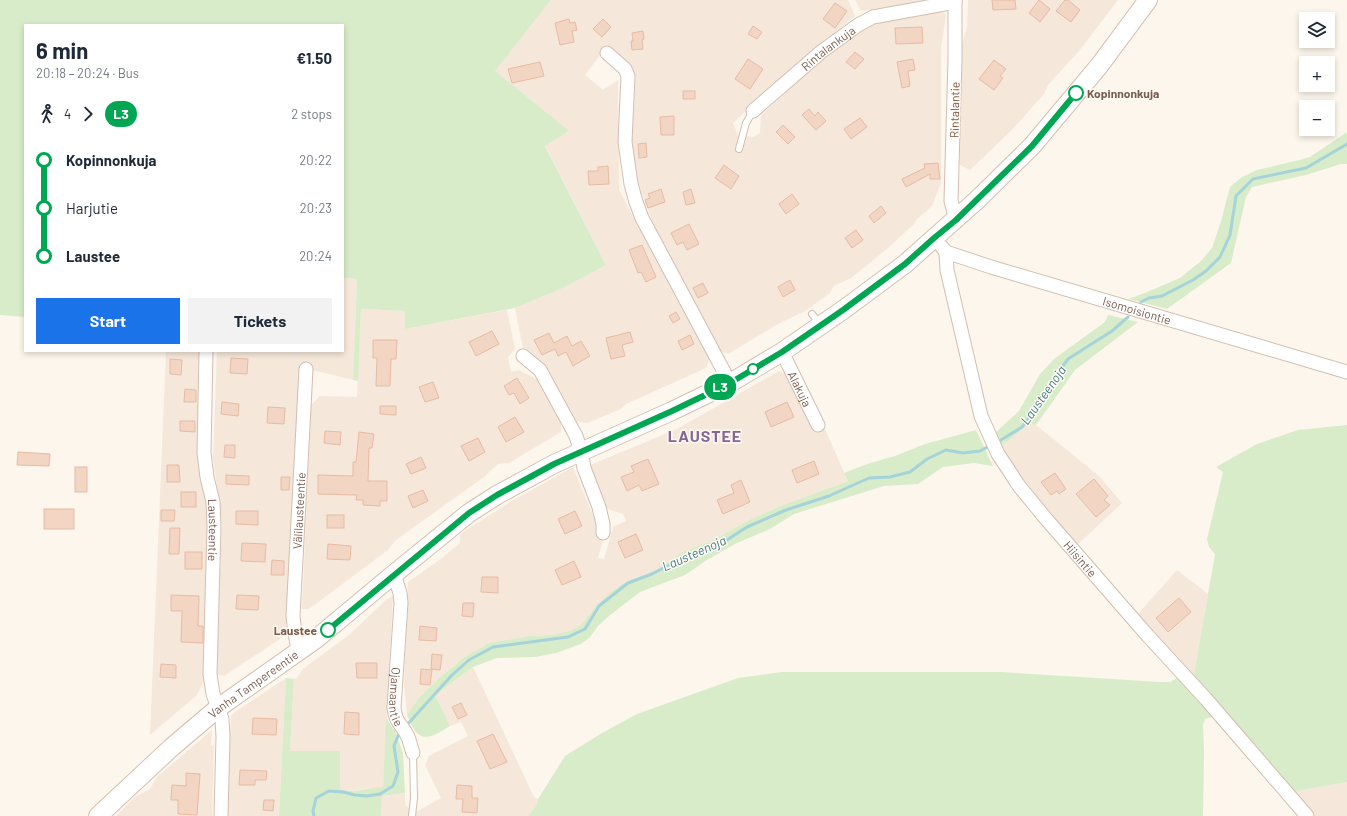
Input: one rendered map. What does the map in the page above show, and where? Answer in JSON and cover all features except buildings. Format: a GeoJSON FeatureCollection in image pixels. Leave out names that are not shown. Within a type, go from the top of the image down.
{"type":"FeatureCollection","features":[{"type":"Feature","properties":{"kind":"main road","name":"Vanha Tampereentie"},"geometry":{"type":"LineString","coordinates":[[98,816],[172,747],[218,708],[299,653],[469,513],[497,495],[554,464],[730,383],[782,352],[817,319],[905,264],[956,220],[1032,146],[1099,66],[1148,0]]}},
{"type":"Feature","properties":{"kind":"street","name":"Rintalantie"},"geometry":{"type":"LineString","coordinates":[[955,1],[951,202],[956,220]]}},
{"type":"Feature","properties":{"kind":"street","name":"Rintalankuja"},"geometry":{"type":"LineString","coordinates":[[753,111],[821,52],[858,25],[873,17],[955,1]]}},
{"type":"Feature","properties":{"kind":"street"},"geometry":{"type":"LineString","coordinates":[[607,53],[625,68],[628,76],[625,142],[627,163],[631,184],[642,218],[730,383]]}},
{"type":"Feature","properties":{"kind":"street"},"geometry":{"type":"LineString","coordinates":[[934,238],[946,252]]}},
{"type":"Feature","properties":{"kind":"street","name":"Isomoisiontie"},"geometry":{"type":"LineString","coordinates":[[946,252],[991,267],[1347,372]]}},
{"type":"Feature","properties":{"kind":"street","name":"Hiisintie"},"geometry":{"type":"LineString","coordinates":[[946,252],[947,270],[982,416],[997,450],[1019,486],[1148,636],[1206,699],[1307,816]]}},
{"type":"Feature","properties":{"kind":"street","name":"Lausteentie"},"geometry":{"type":"LineString","coordinates":[[206,352],[204,453],[207,477],[213,502],[214,527],[210,674],[213,694],[222,719],[223,737],[220,816]]}},
{"type":"Feature","properties":{"kind":"street","name":"Alakuja"},"geometry":{"type":"LineString","coordinates":[[782,352],[818,425]]}},
{"type":"Feature","properties":{"kind":"street"},"geometry":{"type":"LineString","coordinates":[[523,356],[540,370],[576,436],[581,451],[584,468],[599,507],[603,524],[603,533]]}},
{"type":"Feature","properties":{"kind":"street","name":"Välilausteentie"},"geometry":{"type":"LineString","coordinates":[[299,653],[293,616],[306,369]]}},
{"type":"Feature","properties":{"kind":"street","name":"Ojamaantie"},"geometry":{"type":"LineString","coordinates":[[394,574],[400,593],[401,602],[394,707],[398,723],[408,736],[413,753]]}},
{"type":"Feature","properties":{"kind":"lane","name":"Rintalankuja"},"geometry":{"type":"LineString","coordinates":[[739,149],[746,123],[753,111]]}},
{"type":"Feature","properties":{"kind":"lane","name":"Ojamaantie"},"geometry":{"type":"LineString","coordinates":[[412,816],[414,798],[413,753]]}},
{"type":"Feature","properties":{"kind":"shaded area"},"geometry":{"type":"Polygon","coordinates":[[[551,0],[848,0],[855,16],[794,67],[733,123],[738,135],[753,137],[760,133],[761,115],[865,20],[941,10],[946,15],[941,49],[941,183],[932,206],[887,249],[851,278],[834,286],[830,293],[805,311],[776,325],[728,354],[720,351],[657,233],[638,184],[632,186],[631,72],[603,51],[585,75],[603,90],[618,80],[619,190],[710,359],[706,368],[626,404],[621,409],[587,423],[574,421],[547,371],[523,348],[515,308],[563,288],[606,265],[545,145],[568,132],[494,71],[551,0]]]}},
{"type":"Feature","properties":{"kind":"shaded area"},"geometry":{"type":"Polygon","coordinates":[[[855,0],[934,0],[861,11],[855,0]]]}},
{"type":"Feature","properties":{"kind":"shaded area"},"geometry":{"type":"Polygon","coordinates":[[[968,0],[1118,0],[1079,51],[1048,85],[1044,94],[1013,129],[970,170],[960,165],[960,51],[967,27],[968,0]]]}},
{"type":"Feature","properties":{"kind":"shaded area"},"geometry":{"type":"Polygon","coordinates":[[[344,278],[357,279],[353,380],[316,371],[300,370],[288,620],[280,639],[224,676],[216,674],[222,525],[213,458],[217,352],[344,352],[344,278]]]}},
{"type":"Feature","properties":{"kind":"shaded area"},"geometry":{"type":"Polygon","coordinates":[[[361,309],[405,311],[405,329],[507,310],[515,349],[508,357],[511,372],[519,370],[538,380],[561,423],[561,432],[509,463],[498,464],[484,477],[396,540],[388,550],[309,609],[302,609],[311,405],[320,396],[357,397],[361,309]]]}},
{"type":"Feature","properties":{"kind":"shaded area"},"geometry":{"type":"Polygon","coordinates":[[[166,352],[204,352],[200,459],[210,526],[203,683],[197,695],[150,735],[166,352]]]}},
{"type":"Feature","properties":{"kind":"shaded area"},"geometry":{"type":"Polygon","coordinates":[[[779,371],[793,379],[815,431],[824,427],[848,481],[783,505],[751,519],[709,542],[682,552],[657,570],[627,581],[581,625],[572,630],[553,635],[529,636],[489,643],[455,664],[439,678],[418,699],[407,715],[404,685],[408,582],[442,558],[460,543],[460,534],[510,502],[573,467],[603,540],[598,558],[604,559],[613,527],[626,521],[623,514],[601,507],[583,468],[677,429],[779,371]]]}},
{"type":"Feature","properties":{"kind":"shaded area"},"geometry":{"type":"Polygon","coordinates":[[[1030,423],[1036,425],[1099,476],[1122,503],[1076,546],[1052,519],[1004,454],[1000,446],[1030,423]]]}},
{"type":"Feature","properties":{"kind":"shaded area"},"geometry":{"type":"Polygon","coordinates":[[[1177,570],[1208,594],[1193,680],[1138,614],[1177,570]]]}},
{"type":"Feature","properties":{"kind":"shaded area"},"geometry":{"type":"Polygon","coordinates":[[[393,596],[383,787],[346,791],[340,789],[290,751],[294,679],[297,678],[303,669],[349,635],[387,599],[393,596]]]}},
{"type":"Feature","properties":{"kind":"shaded area"},"geometry":{"type":"Polygon","coordinates":[[[473,667],[534,797],[538,799],[536,806],[528,816],[381,816],[382,796],[405,793],[405,805],[416,812],[441,798],[425,765],[429,756],[468,736],[461,722],[450,726],[435,695],[473,667]]]}},
{"type":"Feature","properties":{"kind":"shaded area"},"geometry":{"type":"Polygon","coordinates":[[[286,678],[279,816],[226,816],[231,716],[286,678]]]}},
{"type":"Feature","properties":{"kind":"shaded area"},"geometry":{"type":"Polygon","coordinates":[[[212,730],[211,746],[214,744],[212,816],[116,816],[135,797],[150,789],[157,777],[212,730]]]}},
{"type":"Feature","properties":{"kind":"shaded area"},"geometry":{"type":"Polygon","coordinates":[[[1347,782],[1347,816],[1313,816],[1291,792],[1347,782]]]}},
{"type":"Feature","properties":{"kind":"green space"},"geometry":{"type":"Polygon","coordinates":[[[0,0],[551,0],[495,71],[569,131],[545,146],[606,265],[563,288],[515,308],[405,329],[405,311],[361,309],[358,381],[353,380],[357,279],[344,278],[344,24],[24,24],[24,317],[0,315],[0,0]]]}},
{"type":"Feature","properties":{"kind":"green space"},"geometry":{"type":"Polygon","coordinates":[[[1347,132],[1347,164],[1341,164],[1306,175],[1252,187],[1246,197],[1231,263],[1167,309],[1129,299],[1180,278],[1201,261],[1212,248],[1230,187],[1242,177],[1257,170],[1310,157],[1347,132]]]}},
{"type":"Feature","properties":{"kind":"green space"},"geometry":{"type":"Polygon","coordinates":[[[1108,315],[1138,322],[1075,370],[1036,425],[1030,423],[1000,446],[996,432],[1019,411],[1040,374],[1054,359],[1105,322],[1108,315]]]}},
{"type":"Feature","properties":{"kind":"green space"},"geometry":{"type":"Polygon","coordinates":[[[1347,425],[1347,782],[1291,792],[1193,680],[1215,554],[1209,547],[1207,539],[1223,472],[1216,467],[1257,444],[1298,430],[1347,425]]]}},
{"type":"Feature","properties":{"kind":"green space"},"geometry":{"type":"Polygon","coordinates":[[[976,430],[993,466],[974,463],[943,467],[918,484],[884,486],[794,514],[770,529],[737,543],[707,560],[685,575],[640,592],[609,616],[598,626],[590,637],[581,644],[556,653],[535,657],[497,658],[473,667],[435,695],[450,726],[434,735],[426,737],[418,734],[412,725],[407,715],[418,699],[439,678],[463,658],[489,643],[529,636],[553,635],[572,630],[581,625],[598,604],[611,592],[627,581],[657,570],[682,552],[709,542],[751,519],[783,505],[848,481],[844,473],[925,444],[976,430]]]}},
{"type":"Feature","properties":{"kind":"green space"},"geometry":{"type":"Polygon","coordinates":[[[782,672],[1002,672],[1159,682],[1170,682],[1177,678],[1215,716],[1205,719],[1203,725],[1203,816],[528,816],[536,806],[538,799],[565,756],[602,733],[637,714],[738,678],[782,672]]]}},
{"type":"Feature","properties":{"kind":"green space"},"geometry":{"type":"Polygon","coordinates":[[[286,678],[294,679],[290,751],[340,751],[340,789],[356,791],[383,787],[386,718],[396,733],[403,753],[405,793],[382,796],[381,816],[279,816],[286,678]]]}},
{"type":"Feature","properties":{"kind":"waterway","name":"Lausteenoja"},"geometry":{"type":"LineString","coordinates":[[1141,302],[1149,298],[1162,296],[1193,280],[1206,271],[1220,257],[1230,235],[1236,196],[1253,179],[1306,168],[1347,144]]}},
{"type":"Feature","properties":{"kind":"waterway","name":"Lausteenoja"},"geometry":{"type":"LineString","coordinates":[[996,443],[1022,427],[1068,359],[1112,331],[1128,317]]}},
{"type":"Feature","properties":{"kind":"waterway","name":"Lausteenoja"},"geometry":{"type":"LineString","coordinates":[[406,726],[452,675],[469,660],[493,647],[568,637],[585,629],[599,606],[628,583],[652,574],[686,556],[701,553],[716,547],[747,527],[786,510],[829,496],[869,478],[890,477],[910,472],[927,459],[946,450],[963,453],[980,451],[991,445]]}},
{"type":"Feature","properties":{"kind":"waterway","name":"Lausteenoja"},"geometry":{"type":"LineString","coordinates":[[314,816],[313,811],[316,798],[329,791],[367,796],[380,794],[393,786],[398,772],[394,746],[401,732]]}},
{"type":"Feature","properties":{"kind":"bus line","name":"L3"},"geometry":{"type":"LineString","coordinates":[[328,630],[469,513],[497,495],[581,451],[672,411],[730,383],[782,352],[843,310],[905,264],[956,220],[1032,146],[1076,93]]}},
{"type":"Feature","properties":{"kind":"place","name":"Kopinnonkuja"},"geometry":{"type":"Point","coordinates":[1076,93]}},
{"type":"Feature","properties":{"kind":"place","name":"Laustee"},"geometry":{"type":"Point","coordinates":[328,630]}},
{"type":"Feature","properties":{"kind":"district","name":"LAUSTEE"},"geometry":{"type":"Point","coordinates":[705,435]}}]}
